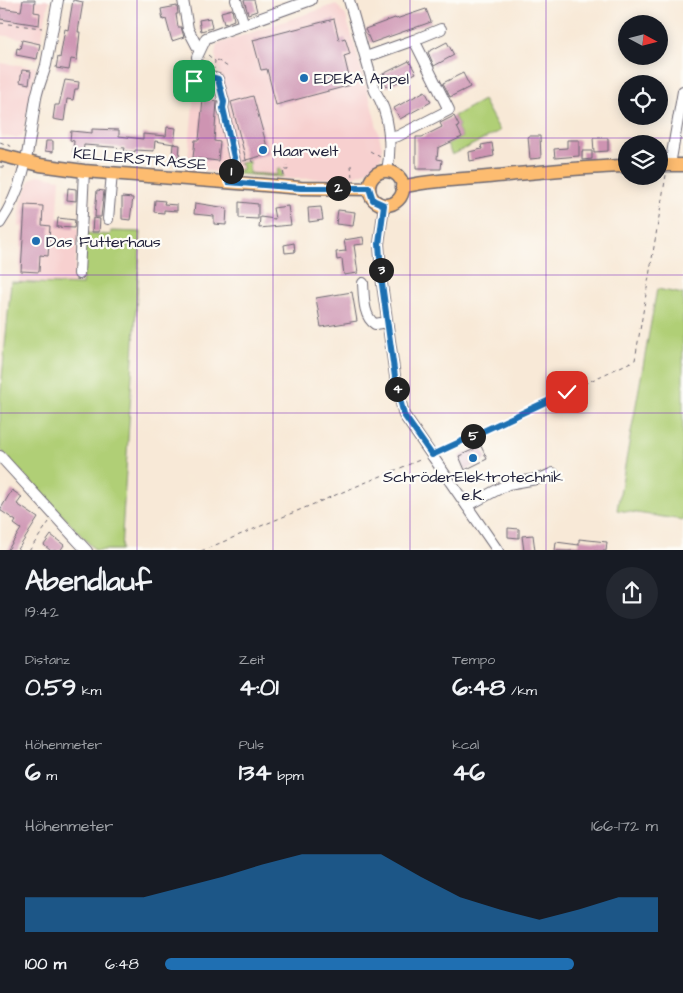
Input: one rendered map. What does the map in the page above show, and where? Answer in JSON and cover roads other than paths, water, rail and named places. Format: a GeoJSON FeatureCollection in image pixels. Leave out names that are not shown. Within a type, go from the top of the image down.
{"type":"FeatureCollection","features":[{"type":"Feature","properties":{"kind":"main road","name":"KELLERSTRASSE"},"geometry":{"type":"LineString","coordinates":[[0,155],[26,162],[84,171],[301,188],[369,188]]}},
{"type":"Feature","properties":{"kind":"main road"},"geometry":{"type":"LineString","coordinates":[[668,165],[683,165]]}},
{"type":"Feature","properties":{"kind":"main road"},"geometry":{"type":"LineString","coordinates":[[402,187],[451,179],[618,166]]}},
{"type":"Feature","properties":{"kind":"main road"},"geometry":{"type":"LineString","coordinates":[[388,171],[398,177],[402,187],[399,198],[395,202],[384,205],[373,200],[369,188],[371,179],[378,173],[388,171]]}},
{"type":"Feature","properties":{"kind":"street"},"geometry":{"type":"LineString","coordinates":[[0,223],[16,196],[26,162],[36,99],[46,64],[58,0]]}},
{"type":"Feature","properties":{"kind":"street"},"geometry":{"type":"LineString","coordinates":[[183,0],[188,29],[198,53],[206,38],[244,26],[289,3],[311,0]]}},
{"type":"Feature","properties":{"kind":"street"},"geometry":{"type":"LineString","coordinates":[[236,0],[244,26]]}},
{"type":"Feature","properties":{"kind":"street"},"geometry":{"type":"LineString","coordinates":[[349,0],[375,91],[381,100],[389,138],[388,171]]}},
{"type":"Feature","properties":{"kind":"street"},"geometry":{"type":"LineString","coordinates":[[366,57],[441,28]]}},
{"type":"Feature","properties":{"kind":"street"},"geometry":{"type":"LineString","coordinates":[[389,138],[398,136],[450,110],[414,40]]}},
{"type":"Feature","properties":{"kind":"street"},"geometry":{"type":"LineString","coordinates":[[184,76],[199,82],[211,77],[218,79],[235,162],[228,182]]}},
{"type":"Feature","properties":{"kind":"street"},"geometry":{"type":"LineString","coordinates":[[668,149],[683,90]]}},
{"type":"Feature","properties":{"kind":"street"},"geometry":{"type":"LineString","coordinates":[[79,274],[84,171]]}},
{"type":"Feature","properties":{"kind":"street"},"geometry":{"type":"LineString","coordinates":[[108,219],[112,173]]}},
{"type":"Feature","properties":{"kind":"street"},"geometry":{"type":"LineString","coordinates":[[384,205],[379,244],[396,384],[404,415],[498,550]]}},
{"type":"Feature","properties":{"kind":"street"},"geometry":{"type":"LineString","coordinates":[[362,283],[370,321],[375,324],[387,322]]}},
{"type":"Feature","properties":{"kind":"street"},"geometry":{"type":"LineString","coordinates":[[0,456],[87,550]]}},
{"type":"Feature","properties":{"kind":"street"},"geometry":{"type":"LineString","coordinates":[[467,506],[508,484],[542,478],[553,473]]}},
{"type":"Feature","properties":{"kind":"place","name":"EDEKA Appel"},"geometry":{"type":"Point","coordinates":[304,78]}},
{"type":"Feature","properties":{"kind":"place","name":"Haarwelt"},"geometry":{"type":"Point","coordinates":[263,150]}},
{"type":"Feature","properties":{"kind":"place","name":"Das Futterhaus"},"geometry":{"type":"Point","coordinates":[36,241]}},
{"type":"Feature","properties":{"kind":"place","name":"SchröderElektrotechnik e.K."},"geometry":{"type":"Point","coordinates":[473,458]}}]}
